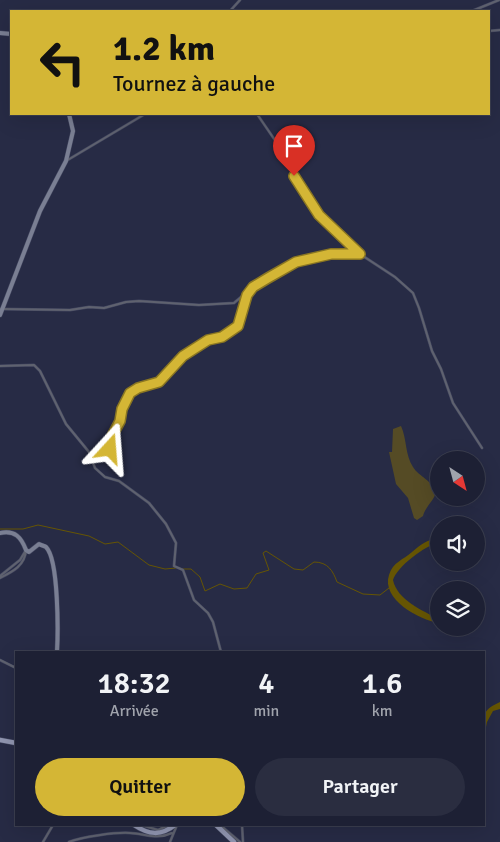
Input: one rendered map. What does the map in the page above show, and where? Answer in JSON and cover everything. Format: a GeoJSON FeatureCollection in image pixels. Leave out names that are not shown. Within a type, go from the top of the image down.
{"type":"FeatureCollection","features":[{"type":"Feature","properties":{"kind":"main road"},"geometry":{"type":"LineString","coordinates":[[0,740],[15,743]]}},
{"type":"Feature","properties":{"kind":"main road"},"geometry":{"type":"LineString","coordinates":[[136,826],[146,832],[159,834],[174,826]]}},
{"type":"Feature","properties":{"kind":"main road"},"geometry":{"type":"LineString","coordinates":[[217,826],[234,842]]}},
{"type":"Feature","properties":{"kind":"street"},"geometry":{"type":"LineString","coordinates":[[231,10],[240,0]]}},
{"type":"Feature","properties":{"kind":"street"},"geometry":{"type":"LineString","coordinates":[[474,10],[499,0]]}},
{"type":"Feature","properties":{"kind":"street"},"geometry":{"type":"LineString","coordinates":[[0,316],[40,211],[66,161],[73,131],[69,115]]}},
{"type":"Feature","properties":{"kind":"street"},"geometry":{"type":"LineString","coordinates":[[66,161],[143,115]]}},
{"type":"Feature","properties":{"kind":"street"},"geometry":{"type":"LineString","coordinates":[[258,115],[281,149],[302,191],[313,207],[360,254],[395,278],[415,297],[432,351],[441,369],[453,403],[482,448]]}},
{"type":"Feature","properties":{"kind":"street"},"geometry":{"type":"LineString","coordinates":[[2,309],[70,310],[89,307],[104,308],[133,302],[234,304],[247,295],[253,287],[296,262],[331,254],[360,254]]}},
{"type":"Feature","properties":{"kind":"street"},"geometry":{"type":"LineString","coordinates":[[106,452],[110,449],[110,440],[120,421],[122,409],[130,393],[138,388],[159,382],[183,356],[208,340],[222,337],[235,329],[238,326],[247,295]]}},
{"type":"Feature","properties":{"kind":"street"},"geometry":{"type":"LineString","coordinates":[[0,366],[34,364],[40,371],[66,424],[88,452],[96,468],[105,477],[119,482],[148,503],[166,524],[176,543],[174,566],[183,570],[194,600],[208,613],[221,644],[221,651]]}},
{"type":"Feature","properties":{"kind":"street"},"geometry":{"type":"LineString","coordinates":[[0,533],[14,533],[18,536],[26,550]]}},
{"type":"Feature","properties":{"kind":"street"},"geometry":{"type":"LineString","coordinates":[[26,550],[29,552],[39,544],[46,547],[49,552],[55,582],[58,614],[57,651]]}},
{"type":"Feature","properties":{"kind":"street"},"geometry":{"type":"LineString","coordinates":[[0,577],[20,560],[26,550]]}},
{"type":"Feature","properties":{"kind":"street"},"geometry":{"type":"LineString","coordinates":[[0,660],[15,668]]}},
{"type":"Feature","properties":{"kind":"street"},"geometry":{"type":"LineString","coordinates":[[43,842],[51,826]]}},
{"type":"Feature","properties":{"kind":"street"},"geometry":{"type":"LineString","coordinates":[[144,826],[158,830],[167,826]]}},
{"type":"Feature","properties":{"kind":"street"},"geometry":{"type":"LineString","coordinates":[[170,842],[176,826]]}},
{"type":"Feature","properties":{"kind":"street"},"geometry":{"type":"LineString","coordinates":[[221,826],[242,842]]}},
{"type":"Feature","properties":{"kind":"street"},"geometry":{"type":"LineString","coordinates":[[242,826],[242,842]]}},
{"type":"Feature","properties":{"kind":"street"},"geometry":{"type":"LineString","coordinates":[[68,842],[85,836],[132,833],[154,838],[172,833]]}},
{"type":"Feature","properties":{"kind":"shaded area"},"geometry":{"type":"Polygon","coordinates":[[[401,426],[410,462],[430,483],[430,503],[423,516],[417,520],[414,518],[408,498],[396,484],[389,452],[392,452],[393,429],[401,426]]]}},
{"type":"Feature","properties":{"kind":"shaded area"},"geometry":{"type":"Polygon","coordinates":[[[430,540],[430,546],[419,552],[406,563],[393,580],[395,587],[405,599],[430,614],[430,621],[403,607],[396,600],[388,584],[389,575],[396,564],[430,540]]]}},
{"type":"Feature","properties":{"kind":"shaded area"},"geometry":{"type":"Polygon","coordinates":[[[500,702],[500,709],[493,711],[487,722],[485,732],[485,713],[500,702]]]}},
{"type":"Feature","properties":{"kind":"waterway"},"geometry":{"type":"LineString","coordinates":[[0,529],[23,529],[38,525],[89,536],[105,544],[118,542],[149,565],[165,569],[176,568]]}},
{"type":"Feature","properties":{"kind":"waterway"},"geometry":{"type":"LineString","coordinates":[[182,569],[191,569],[200,577],[205,591],[220,584],[234,589],[247,588],[256,574],[269,570],[263,553],[266,551],[294,569],[303,570],[314,562],[326,565],[332,571],[337,582],[363,594],[380,595],[389,588]]}},
{"type":"Feature","properties":{"kind":"route"},"geometry":{"type":"LineString","coordinates":[[110,449],[110,440],[113,438],[120,421],[120,413],[130,393],[138,388],[159,382],[183,356],[208,340],[222,337],[235,329],[244,310],[247,295],[253,287],[296,262],[331,254],[360,254],[319,215],[294,176]]}}]}
